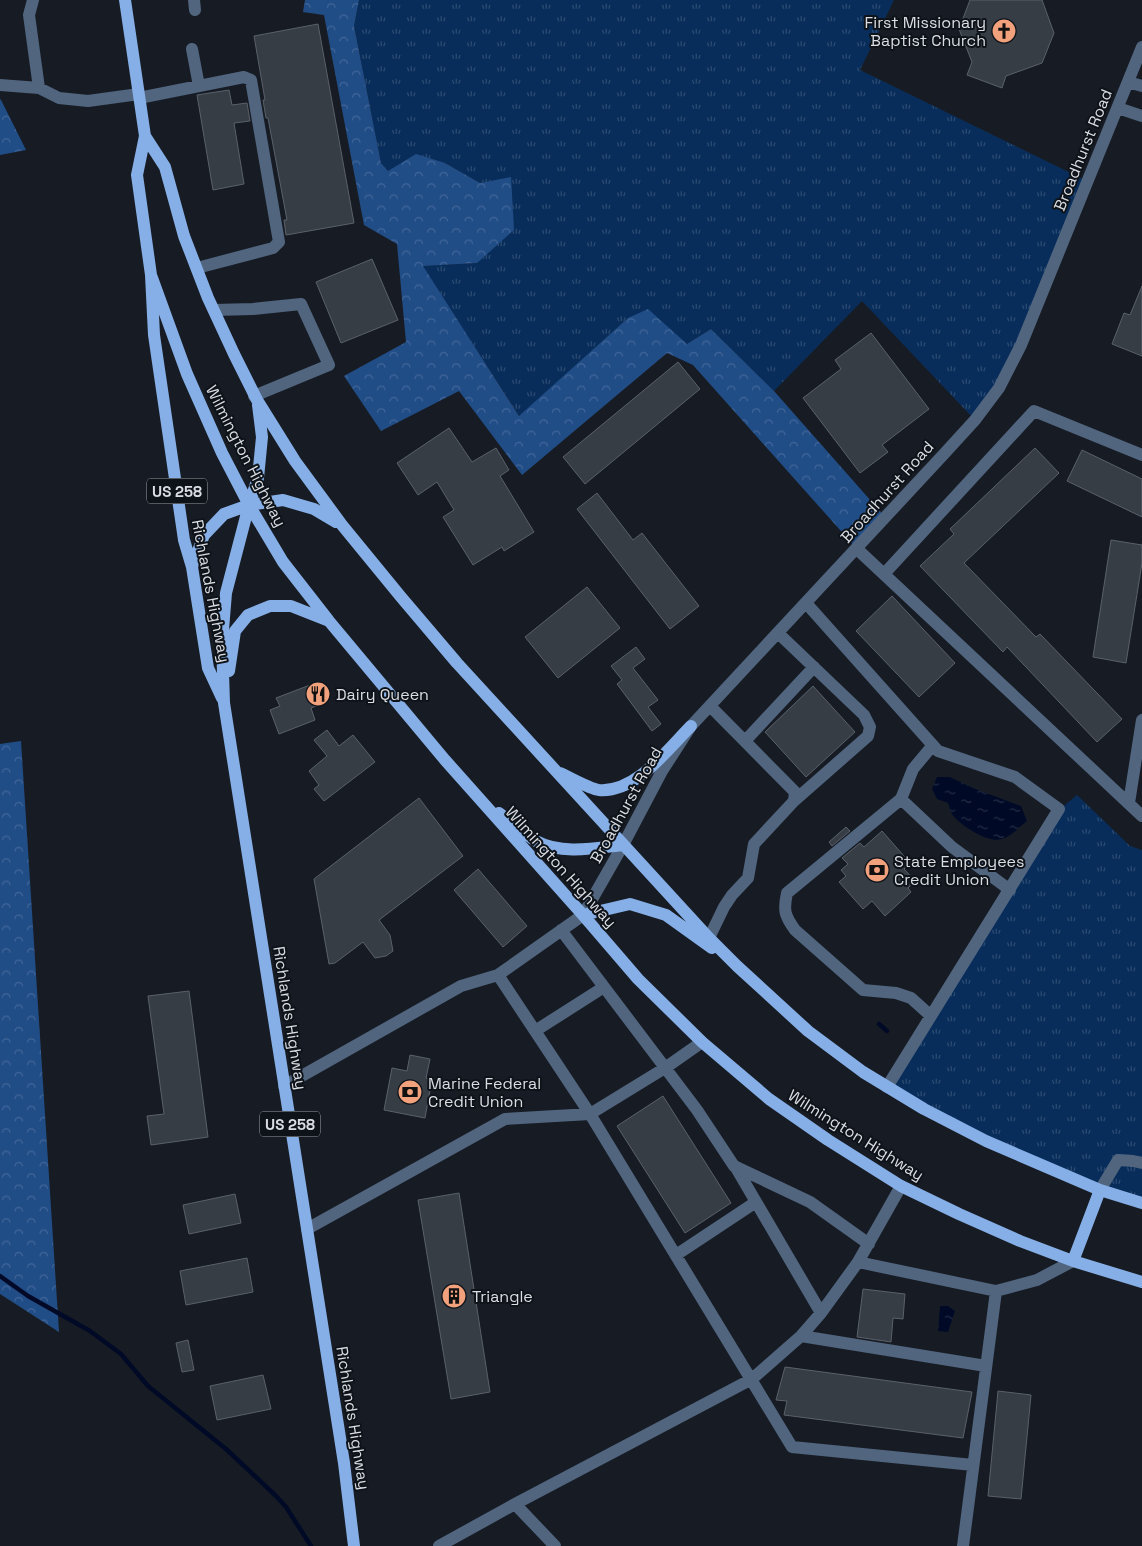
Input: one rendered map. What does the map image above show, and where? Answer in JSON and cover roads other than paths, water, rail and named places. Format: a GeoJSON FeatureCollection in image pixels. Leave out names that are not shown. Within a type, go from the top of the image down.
{"type":"FeatureCollection","features":[{"type":"Feature","properties":{"kind":"main road"},"geometry":{"type":"LineString","coordinates":[[125,0],[145,136],[137,175],[151,275]]}},
{"type":"Feature","properties":{"kind":"main road"},"geometry":{"type":"LineString","coordinates":[[145,136],[165,167],[184,236],[214,310],[256,398],[295,461],[342,525],[445,648],[709,938],[736,966],[808,1031],[887,1087],[924,1109],[986,1141],[1100,1190],[1142,1203]]}},
{"type":"Feature","properties":{"kind":"main road","name":"Wilmington Highway"},"geometry":{"type":"LineString","coordinates":[[151,275],[187,374],[222,453],[249,505],[283,562],[329,621],[474,793],[638,979],[702,1042],[769,1099],[828,1140],[901,1186],[1020,1241],[1073,1261],[1142,1282]]}},
{"type":"Feature","properties":{"kind":"main road","name":"Richlands Highway"},"geometry":{"type":"LineString","coordinates":[[151,275],[154,335],[184,540],[192,567],[208,668],[224,703]]}},
{"type":"Feature","properties":{"kind":"main road","name":"Richlands Highway"},"geometry":{"type":"LineString","coordinates":[[256,398],[262,437],[258,478],[226,593],[222,642],[224,703],[344,1463],[354,1546]]}},
{"type":"Feature","properties":{"kind":"main road"},"geometry":{"type":"LineString","coordinates":[[192,567],[204,535],[224,514],[249,505],[283,500],[314,509],[342,525]]}},
{"type":"Feature","properties":{"kind":"main road"},"geometry":{"type":"LineString","coordinates":[[224,703],[235,630],[248,615],[270,606],[291,606],[329,621]]}},
{"type":"Feature","properties":{"kind":"main road"},"geometry":{"type":"LineString","coordinates":[[556,772],[598,790],[622,787],[646,772],[691,726]]}},
{"type":"Feature","properties":{"kind":"main road"},"geometry":{"type":"LineString","coordinates":[[474,793],[537,841],[563,850],[623,845]]}},
{"type":"Feature","properties":{"kind":"main road"},"geometry":{"type":"LineString","coordinates":[[583,915],[630,904],[666,915],[736,966]]}},
{"type":"Feature","properties":{"kind":"main road"},"geometry":{"type":"LineString","coordinates":[[1073,1261],[1100,1190]]}},
{"type":"Feature","properties":{"kind":"street"},"geometry":{"type":"LineString","coordinates":[[33,0],[29,15],[39,88]]}},
{"type":"Feature","properties":{"kind":"street","name":"Broadhurst Road"},"geometry":{"type":"LineString","coordinates":[[583,915],[662,771],[691,726],[975,420],[999,388],[1021,344],[1142,47]]}},
{"type":"Feature","properties":{"kind":"street"},"geometry":{"type":"LineString","coordinates":[[192,48],[199,86]]}},
{"type":"Feature","properties":{"kind":"street"},"geometry":{"type":"LineString","coordinates":[[0,85],[39,88],[59,98],[88,101],[139,96],[244,77],[251,80],[279,242],[274,248],[197,268]]}},
{"type":"Feature","properties":{"kind":"street"},"geometry":{"type":"LineString","coordinates":[[1128,82],[1142,86]]}},
{"type":"Feature","properties":{"kind":"street"},"geometry":{"type":"LineString","coordinates":[[1118,108],[1142,116]]}},
{"type":"Feature","properties":{"kind":"street"},"geometry":{"type":"LineString","coordinates":[[214,310],[253,309],[301,304],[329,365],[256,398]]}},
{"type":"Feature","properties":{"kind":"street"},"geometry":{"type":"LineString","coordinates":[[884,574],[1034,411],[1142,455]]}},
{"type":"Feature","properties":{"kind":"street"},"geometry":{"type":"LineString","coordinates":[[857,549],[1142,816]]}},
{"type":"Feature","properties":{"kind":"street"},"geometry":{"type":"LineString","coordinates":[[806,603],[938,751],[1015,777],[1059,810],[887,1087]]}},
{"type":"Feature","properties":{"kind":"street"},"geometry":{"type":"LineString","coordinates":[[709,938],[724,907],[748,878],[754,844],[794,801],[868,736],[870,727],[864,715],[778,633]]}},
{"type":"Feature","properties":{"kind":"street"},"geometry":{"type":"LineString","coordinates":[[745,741],[814,667]]}},
{"type":"Feature","properties":{"kind":"street"},"geometry":{"type":"LineString","coordinates":[[710,706],[795,792],[794,801]]}},
{"type":"Feature","properties":{"kind":"street"},"geometry":{"type":"LineString","coordinates":[[1128,803],[1142,720]]}},
{"type":"Feature","properties":{"kind":"street"},"geometry":{"type":"LineString","coordinates":[[931,1016],[911,998],[896,993],[863,990],[795,930],[786,918],[784,906],[787,893],[901,799],[913,770],[933,745]]}},
{"type":"Feature","properties":{"kind":"street"},"geometry":{"type":"LineString","coordinates":[[901,799],[952,847],[1010,890]]}},
{"type":"Feature","properties":{"kind":"street"},"geometry":{"type":"LineString","coordinates":[[284,1086],[456,988],[498,975],[583,915]]}},
{"type":"Feature","properties":{"kind":"street"},"geometry":{"type":"LineString","coordinates":[[561,930],[697,1110],[756,1202],[821,1313]]}},
{"type":"Feature","properties":{"kind":"street"},"geometry":{"type":"LineString","coordinates":[[498,975],[590,1114],[792,1447],[973,1465]]}},
{"type":"Feature","properties":{"kind":"street"},"geometry":{"type":"LineString","coordinates":[[535,1031],[604,988]]}},
{"type":"Feature","properties":{"kind":"street"},"geometry":{"type":"LineString","coordinates":[[307,1229],[505,1119],[590,1114],[665,1068],[702,1042]]}},
{"type":"Feature","properties":{"kind":"street"},"geometry":{"type":"LineString","coordinates":[[1100,1190],[1118,1160],[1142,1163]]}},
{"type":"Feature","properties":{"kind":"street"},"geometry":{"type":"LineString","coordinates":[[734,1166],[810,1202],[869,1244]]}},
{"type":"Feature","properties":{"kind":"street"},"geometry":{"type":"LineString","coordinates":[[439,1546],[752,1379],[801,1336],[821,1313],[858,1262],[901,1186]]}},
{"type":"Feature","properties":{"kind":"street"},"geometry":{"type":"LineString","coordinates":[[676,1256],[756,1202]]}},
{"type":"Feature","properties":{"kind":"street"},"geometry":{"type":"LineString","coordinates":[[858,1262],[996,1291],[1037,1280],[1073,1261]]}},
{"type":"Feature","properties":{"kind":"street"},"geometry":{"type":"LineString","coordinates":[[963,1546],[996,1291]]}},
{"type":"Feature","properties":{"kind":"street"},"geometry":{"type":"LineString","coordinates":[[801,1336],[986,1366]]}},
{"type":"Feature","properties":{"kind":"street"},"geometry":{"type":"LineString","coordinates":[[515,1504],[555,1546]]}},
{"type":"Feature","properties":{"kind":"water"},"geometry":{"type":"Polygon","coordinates":[[[937,777],[950,777],[1021,806],[1027,821],[1006,838],[996,840],[982,836],[961,823],[951,813],[948,803],[937,799],[932,789],[937,777]]]}},
{"type":"Feature","properties":{"kind":"water"},"geometry":{"type":"Polygon","coordinates":[[[940,1306],[948,1306],[955,1311],[948,1332],[938,1331],[940,1306]]]}},
{"type":"Feature","properties":{"kind":"waterway"},"geometry":{"type":"LineString","coordinates":[[879,1024],[887,1031]]}},
{"type":"Feature","properties":{"kind":"waterway"},"geometry":{"type":"LineString","coordinates":[[0,1276],[28,1296],[90,1331],[121,1354],[148,1386],[226,1449],[275,1495],[286,1507],[311,1546]]}},
{"type":"Feature","properties":{"kind":"place","name":"First Missionary Baptist Church"},"geometry":{"type":"Point","coordinates":[1004,31]}},
{"type":"Feature","properties":{"kind":"place","name":"Dairy Queen"},"geometry":{"type":"Point","coordinates":[318,694]}},
{"type":"Feature","properties":{"kind":"place","name":"State Employees Credit Union"},"geometry":{"type":"Point","coordinates":[877,870]}},
{"type":"Feature","properties":{"kind":"place","name":"Marine Federal Credit Union"},"geometry":{"type":"Point","coordinates":[410,1092]}},
{"type":"Feature","properties":{"kind":"place","name":"Triangle"},"geometry":{"type":"Point","coordinates":[454,1296]}}]}
